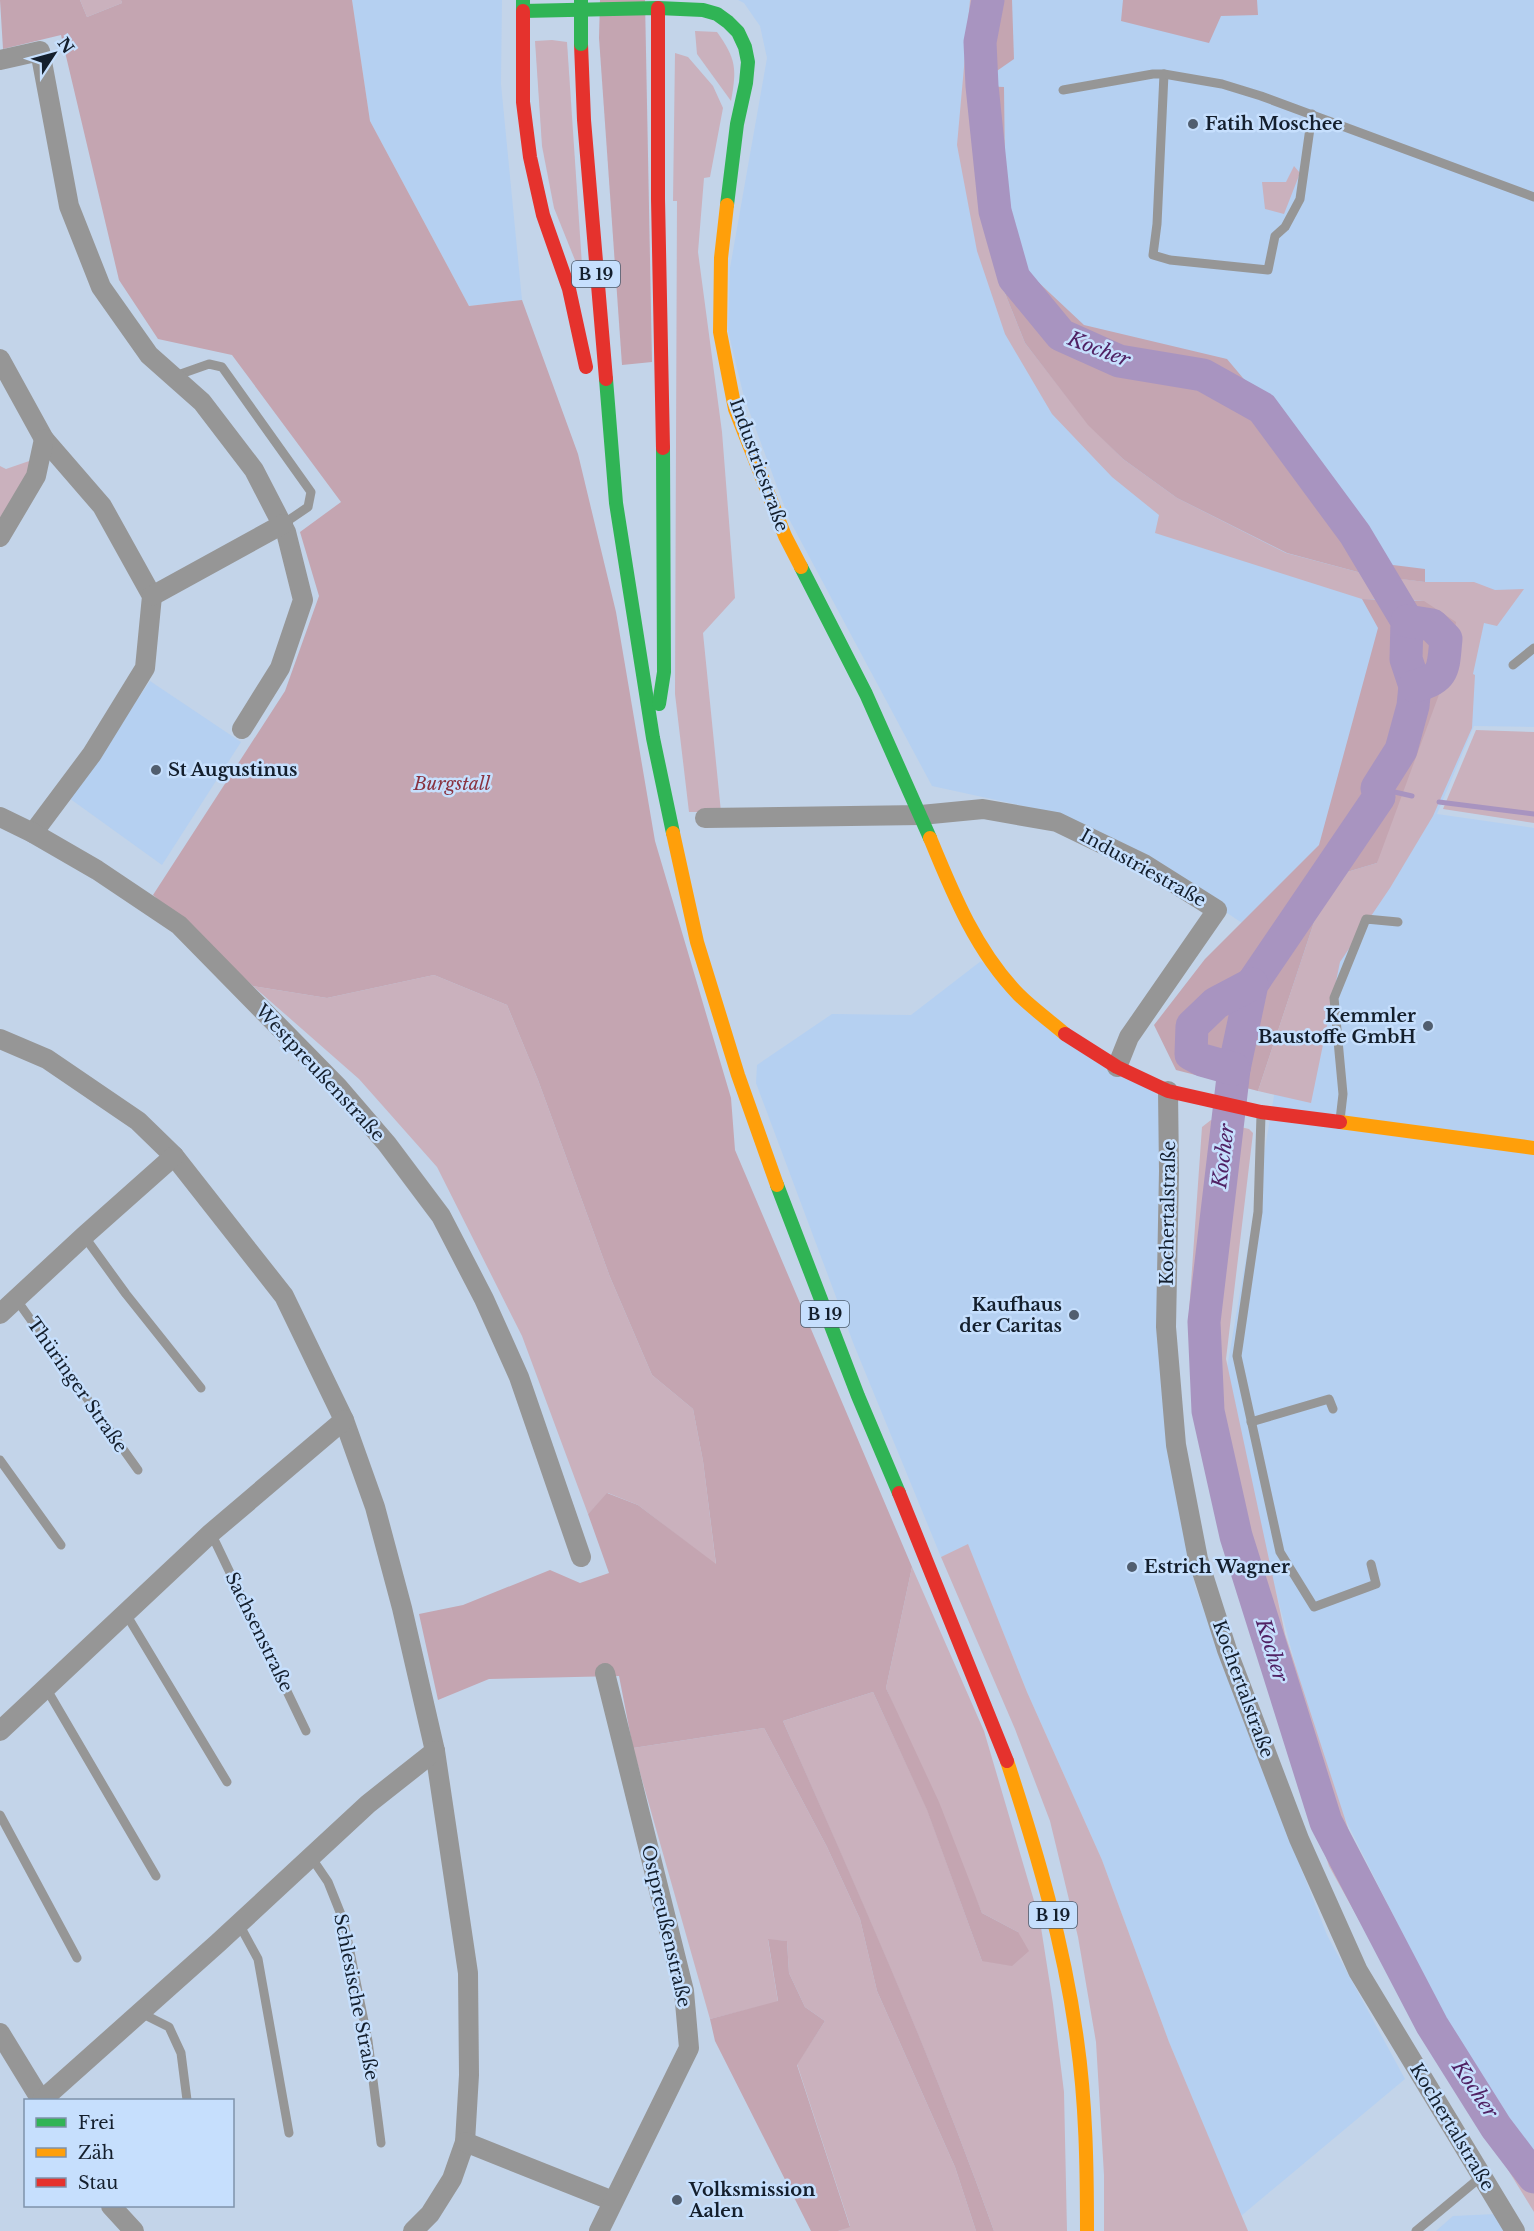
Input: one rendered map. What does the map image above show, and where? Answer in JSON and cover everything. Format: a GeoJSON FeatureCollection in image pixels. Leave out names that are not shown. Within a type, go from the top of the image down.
{"type":"FeatureCollection","features":[{"type":"Feature","properties":{"kind":"main road","name":"B 19"},"geometry":{"type":"LineString","coordinates":[[581,0],[584,120],[616,503],[653,738],[697,942],[738,1075],[790,1225],[1007,1760],[1031,1834],[1056,1927],[1077,2040],[1088,2168],[1087,2231]]}},
{"type":"Feature","properties":{"kind":"main road","name":"Industriestraße"},"geometry":{"type":"LineString","coordinates":[[523,6],[658,4],[717,14],[738,32],[745,47],[748,62],[737,124],[721,258],[720,332],[735,409],[785,536],[866,694],[921,815],[957,904],[985,953],[1019,995],[1072,1040],[1117,1067],[1168,1091],[1257,1111],[1534,1148]]}},
{"type":"Feature","properties":{"kind":"main road"},"geometry":{"type":"LineString","coordinates":[[653,738],[664,672],[658,4]]}},
{"type":"Feature","properties":{"kind":"main road"},"geometry":{"type":"LineString","coordinates":[[523,6],[523,102],[530,157],[543,214],[569,289],[589,379]]}},
{"type":"Feature","properties":{"kind":"main road"},"geometry":{"type":"LineString","coordinates":[[594,402],[616,503]]}},
{"type":"Feature","properties":{"kind":"street"},"geometry":{"type":"LineString","coordinates":[[0,60],[40,51],[69,206],[100,287],[148,355],[175,376],[202,402],[254,470],[283,524],[303,600],[280,668],[242,729]]}},
{"type":"Feature","properties":{"kind":"street"},"geometry":{"type":"LineString","coordinates":[[0,359],[44,439],[102,506],[152,596],[146,668],[92,754],[33,833]]}},
{"type":"Feature","properties":{"kind":"street"},"geometry":{"type":"LineString","coordinates":[[0,535],[36,476],[44,439]]}},
{"type":"Feature","properties":{"kind":"street"},"geometry":{"type":"LineString","coordinates":[[152,596],[283,524]]}},
{"type":"Feature","properties":{"kind":"street","name":"Industriestraße"},"geometry":{"type":"LineString","coordinates":[[705,818],[921,815],[983,809],[1057,822],[1144,864],[1217,910],[1129,1037],[1117,1067]]}},
{"type":"Feature","properties":{"kind":"street","name":"Westpreußenstraße"},"geometry":{"type":"LineString","coordinates":[[0,818],[33,833],[98,870],[179,925],[338,1087],[407,1171],[441,1216],[519,1377],[581,1557]]}},
{"type":"Feature","properties":{"kind":"street"},"geometry":{"type":"LineString","coordinates":[[0,1039],[47,1059],[132,1116],[174,1156],[284,1296],[344,1420],[375,1507],[402,1608],[435,1751],[468,1973],[469,2075],[465,2142],[452,2179],[430,2214],[413,2231]]}},
{"type":"Feature","properties":{"kind":"street","name":"Kochertalstraße"},"geometry":{"type":"LineString","coordinates":[[1168,1091],[1166,1327],[1176,1445],[1198,1558],[1227,1650],[1295,1828],[1358,1971],[1515,2231]]}},
{"type":"Feature","properties":{"kind":"street","name":"Thüringer Straße"},"geometry":{"type":"LineString","coordinates":[[0,1314],[174,1156]]}},
{"type":"Feature","properties":{"kind":"street"},"geometry":{"type":"LineString","coordinates":[[0,1731],[211,1533],[344,1420]]}},
{"type":"Feature","properties":{"kind":"street","name":"Ostpreußenstraße"},"geometry":{"type":"LineString","coordinates":[[599,2231],[689,2048],[684,1991],[605,1673]]}},
{"type":"Feature","properties":{"kind":"street"},"geometry":{"type":"LineString","coordinates":[[42,2099],[141,2013],[368,1804],[435,1751]]}},
{"type":"Feature","properties":{"kind":"street"},"geometry":{"type":"LineString","coordinates":[[0,2033],[40,2099]]}},
{"type":"Feature","properties":{"kind":"street"},"geometry":{"type":"LineString","coordinates":[[465,2142],[613,2201]]}},
{"type":"Feature","properties":{"kind":"street"},"geometry":{"type":"LineString","coordinates":[[113,2207],[134,2231]]}},
{"type":"Feature","properties":{"kind":"lane"},"geometry":{"type":"LineString","coordinates":[[1063,90],[1153,74],[1222,84],[1312,114],[1534,197]]}},
{"type":"Feature","properties":{"kind":"lane"},"geometry":{"type":"LineString","coordinates":[[1164,74],[1157,224],[1153,255],[1170,260],[1268,270],[1275,236],[1285,227],[1300,199],[1312,114]]}},
{"type":"Feature","properties":{"kind":"lane"},"geometry":{"type":"LineString","coordinates":[[175,376],[209,364],[222,367],[311,492],[308,507],[283,524]]}},
{"type":"Feature","properties":{"kind":"lane"},"geometry":{"type":"LineString","coordinates":[[1513,665],[1534,648]]}},
{"type":"Feature","properties":{"kind":"lane"},"geometry":{"type":"LineString","coordinates":[[1339,1122],[1343,1094],[1334,998],[1366,920],[1398,922]]}},
{"type":"Feature","properties":{"kind":"lane"},"geometry":{"type":"LineString","coordinates":[[1257,1111],[1258,1212],[1237,1356],[1280,1552],[1314,1607],[1376,1584],[1371,1564]]}},
{"type":"Feature","properties":{"kind":"lane"},"geometry":{"type":"LineString","coordinates":[[84,1236],[126,1294],[201,1388]]}},
{"type":"Feature","properties":{"kind":"lane","name":"Thüringer Straße"},"geometry":{"type":"LineString","coordinates":[[16,1299],[138,1470]]}},
{"type":"Feature","properties":{"kind":"lane"},"geometry":{"type":"LineString","coordinates":[[1251,1422],[1329,1399],[1333,1409]]}},
{"type":"Feature","properties":{"kind":"lane"},"geometry":{"type":"LineString","coordinates":[[0,1460],[61,1545]]}},
{"type":"Feature","properties":{"kind":"lane","name":"Sachsenstraße"},"geometry":{"type":"LineString","coordinates":[[211,1533],[306,1731]]}},
{"type":"Feature","properties":{"kind":"lane"},"geometry":{"type":"LineString","coordinates":[[126,1614],[227,1782]]}},
{"type":"Feature","properties":{"kind":"lane"},"geometry":{"type":"LineString","coordinates":[[46,1688],[156,1876]]}},
{"type":"Feature","properties":{"kind":"lane"},"geometry":{"type":"LineString","coordinates":[[0,1815],[77,1958]]}},
{"type":"Feature","properties":{"kind":"lane","name":"Schlesische Straße"},"geometry":{"type":"LineString","coordinates":[[311,1857],[328,1882],[344,1922],[368,2041],[381,2144]]}},
{"type":"Feature","properties":{"kind":"lane"},"geometry":{"type":"LineString","coordinates":[[239,1924],[258,1959],[289,2133]]}},
{"type":"Feature","properties":{"kind":"lane"},"geometry":{"type":"LineString","coordinates":[[141,2013],[169,2027],[181,2053],[187,2099]]}},
{"type":"Feature","properties":{"kind":"lane"},"geometry":{"type":"LineString","coordinates":[[1416,2231],[1482,2176]]}},
{"type":"Feature","properties":{"kind":"shaded area"},"geometry":{"type":"Polygon","coordinates":[[[80,0],[121,0],[122,3],[87,17],[80,0]]]}},
{"type":"Feature","properties":{"kind":"shaded area"},"geometry":{"type":"Polygon","coordinates":[[[352,0],[502,0],[501,84],[522,300],[469,306],[370,121],[352,0]]]}},
{"type":"Feature","properties":{"kind":"shaded area"},"geometry":{"type":"Polygon","coordinates":[[[738,0],[1534,0],[1534,727],[1474,726],[1437,814],[1534,828],[1534,2169],[1511,2139],[1439,2006],[1327,1783],[1269,1566],[1227,1368],[1294,980],[1242,923],[1140,854],[1060,814],[932,786],[789,519],[744,397],[728,331],[730,268],[767,58],[760,26],[744,3],[738,0]]]}},
{"type":"Feature","properties":{"kind":"shaded area"},"geometry":{"type":"Polygon","coordinates":[[[970,0],[981,0],[975,43],[996,271],[1025,343],[1088,424],[1123,459],[1177,498],[1286,553],[1369,575],[1382,599],[1362,599],[1155,533],[1159,515],[1112,477],[1052,414],[1005,334],[977,251],[957,145],[970,0]]]}},
{"type":"Feature","properties":{"kind":"shaded area"},"geometry":{"type":"Polygon","coordinates":[[[695,31],[717,32],[728,50],[734,72],[731,101],[697,54],[695,31]]]}},
{"type":"Feature","properties":{"kind":"shaded area"},"geometry":{"type":"Polygon","coordinates":[[[535,41],[567,42],[583,280],[554,208],[542,146],[535,41]]]}},
{"type":"Feature","properties":{"kind":"shaded area"},"geometry":{"type":"Polygon","coordinates":[[[675,53],[688,57],[713,86],[723,108],[710,177],[704,178],[698,252],[722,432],[735,598],[703,633],[721,812],[689,812],[675,694],[677,201],[673,201],[675,53]]]}},
{"type":"Feature","properties":{"kind":"shaded area"},"geometry":{"type":"Polygon","coordinates":[[[1294,166],[1300,173],[1284,214],[1265,209],[1262,182],[1286,182],[1294,166]]]}},
{"type":"Feature","properties":{"kind":"shaded area"},"geometry":{"type":"Polygon","coordinates":[[[35,459],[0,529],[0,466],[6,469],[35,459]]]}},
{"type":"Feature","properties":{"kind":"shaded area"},"geometry":{"type":"Polygon","coordinates":[[[1395,578],[1425,582],[1474,582],[1495,590],[1524,589],[1497,626],[1484,623],[1473,674],[1475,675],[1472,728],[1433,816],[1390,888],[1340,962],[1311,1103],[1258,1091],[1321,901],[1337,875],[1377,863],[1424,601],[1407,600],[1395,578]]]}},
{"type":"Feature","properties":{"kind":"shaded area","name":"St Augustinus"},"geometry":{"type":"Polygon","coordinates":[[[150,681],[241,742],[162,865],[69,798],[150,681]]]}},
{"type":"Feature","properties":{"kind":"shaded area"},"geometry":{"type":"Polygon","coordinates":[[[1476,730],[1534,732],[1534,823],[1443,809],[1476,730]]]}},
{"type":"Feature","properties":{"kind":"shaded area"},"geometry":{"type":"Polygon","coordinates":[[[981,961],[1160,1097],[1168,1443],[1195,1586],[1241,1713],[1327,1935],[1405,2079],[1241,2216],[1169,2042],[1102,1860],[1027,1692],[968,1545],[941,1557],[854,1345],[756,1083],[757,1065],[832,1014],[911,1015],[981,961]]]}},
{"type":"Feature","properties":{"kind":"shaded area"},"geometry":{"type":"Polygon","coordinates":[[[434,975],[507,1005],[538,1080],[610,1277],[652,1375],[693,1409],[703,1461],[716,1565],[638,1505],[608,1493],[588,1514],[522,1336],[437,1167],[359,1079],[253,986],[327,998],[434,975]]]}},
{"type":"Feature","properties":{"kind":"shaded area"},"geometry":{"type":"Polygon","coordinates":[[[1211,1120],[1249,1129],[1253,1133],[1226,1359],[1285,1634],[1358,1859],[1506,2132],[1534,2169],[1534,2212],[1404,2001],[1329,1866],[1251,1636],[1202,1452],[1188,1326],[1202,1127],[1211,1120]]]}},
{"type":"Feature","properties":{"kind":"shaded area"},"geometry":{"type":"Polygon","coordinates":[[[968,1544],[1027,1692],[1102,1860],[1169,2042],[1248,2231],[1104,2231],[1104,2175],[1096,2042],[1078,1937],[1050,1821],[1015,1729],[941,1557],[968,1544]]]}},
{"type":"Feature","properties":{"kind":"shaded area"},"geometry":{"type":"Polygon","coordinates":[[[912,1567],[984,1731],[1040,1921],[1064,2092],[1067,2231],[994,2231],[920,2038],[783,1721],[873,1692],[927,1809],[982,1961],[1018,1932],[982,1913],[886,1688],[912,1567]]]}},
{"type":"Feature","properties":{"kind":"shaded area"},"geometry":{"type":"Polygon","coordinates":[[[764,1728],[827,1847],[860,1919],[877,1991],[955,2167],[976,2231],[838,2231],[850,2226],[797,2064],[825,2021],[805,2007],[789,1973],[787,1941],[768,1940],[778,2002],[710,2019],[633,1748],[764,1728]]]}},
{"type":"Feature","properties":{"kind":"shaded area"},"geometry":{"type":"Polygon","coordinates":[[[1496,2214],[1506,2231],[1436,2231],[1453,2216],[1496,2214]]]}},
{"type":"Feature","properties":{"kind":"green space","name":"Burgstall"},"geometry":{"type":"Polygon","coordinates":[[[0,0],[80,0],[87,17],[122,3],[121,0],[352,0],[370,121],[469,306],[522,300],[578,454],[616,612],[655,841],[731,1098],[735,1150],[912,1567],[886,1688],[939,1802],[982,1913],[1018,1932],[1029,1951],[1012,1966],[982,1961],[927,1810],[873,1692],[783,1721],[920,2038],[994,2231],[976,2231],[955,2167],[877,1991],[860,1919],[827,1847],[764,1728],[633,1748],[619,1676],[489,1679],[438,1700],[419,1614],[463,1605],[550,1570],[580,1583],[609,1573],[588,1514],[607,1493],[638,1505],[716,1564],[703,1461],[693,1409],[652,1375],[610,1277],[538,1080],[507,1005],[434,975],[327,998],[253,986],[153,895],[285,691],[319,596],[300,532],[341,502],[232,355],[158,339],[119,280],[61,35],[3,49],[0,0]]]}},
{"type":"Feature","properties":{"kind":"green space"},"geometry":{"type":"Polygon","coordinates":[[[600,0],[645,0],[652,362],[622,365],[599,38],[600,0]]]}},
{"type":"Feature","properties":{"kind":"green space"},"geometry":{"type":"Polygon","coordinates":[[[981,0],[1012,0],[1014,59],[978,84],[975,43],[981,0]]]}},
{"type":"Feature","properties":{"kind":"green space"},"geometry":{"type":"Polygon","coordinates":[[[1123,0],[1257,0],[1258,15],[1221,16],[1209,43],[1121,21],[1123,0]]]}},
{"type":"Feature","properties":{"kind":"green space"},"geometry":{"type":"Polygon","coordinates":[[[978,86],[1004,87],[1006,252],[1084,325],[1227,359],[1359,516],[1385,564],[1425,569],[1425,582],[1369,575],[1287,553],[1177,498],[1123,459],[1088,425],[1025,343],[996,271],[978,86]]]}},
{"type":"Feature","properties":{"kind":"green space"},"geometry":{"type":"Polygon","coordinates":[[[1362,599],[1424,601],[1456,622],[1451,662],[1377,863],[1337,875],[1321,901],[1258,1091],[1176,1070],[1154,1025],[1205,959],[1319,845],[1378,628],[1362,599]]]}},
{"type":"Feature","properties":{"kind":"green space"},"geometry":{"type":"Polygon","coordinates":[[[768,1939],[787,1941],[789,1973],[805,2007],[825,2021],[797,2065],[850,2227],[838,2231],[811,2231],[715,2041],[710,2019],[778,2001],[768,1939]]]}},
{"type":"Feature","properties":{"kind":"waterway","name":"Kocher"},"geometry":{"type":"LineString","coordinates":[[988,0],[980,42],[982,86],[995,211],[1014,278],[1061,335],[1119,361],[1203,375],[1262,408],[1355,534],[1407,621],[1406,659],[1415,686],[1413,706],[1401,750],[1377,788],[1379,797],[1252,984],[1234,1069],[1204,1322],[1208,1411],[1236,1536],[1326,1822],[1432,2025],[1496,2127],[1534,2177]]}},
{"type":"Feature","properties":{"kind":"waterway","name":"Kocher"},"geometry":{"type":"LineString","coordinates":[[1407,621],[1432,625],[1446,639],[1443,664],[1438,675],[1432,680],[1415,686]]}},
{"type":"Feature","properties":{"kind":"waterway"},"geometry":{"type":"LineString","coordinates":[[1377,788],[1412,796]]}},
{"type":"Feature","properties":{"kind":"waterway"},"geometry":{"type":"LineString","coordinates":[[1439,802],[1534,814]]}},
{"type":"Feature","properties":{"kind":"waterway","name":"Kocher"},"geometry":{"type":"LineString","coordinates":[[1234,1069],[1202,1060],[1191,1054],[1192,1026],[1216,1003],[1252,984]]}},
{"type":"Feature","properties":{"kind":"traffic: fast"},"geometry":{"type":"LineString","coordinates":[[523,0],[523,11],[658,8],[703,10],[717,14],[738,32],[745,47],[748,62],[737,124],[727,205]]}},
{"type":"Feature","properties":{"kind":"traffic: fast"},"geometry":{"type":"LineString","coordinates":[[581,0],[581,44]]}},
{"type":"Feature","properties":{"kind":"traffic: fast"},"geometry":{"type":"LineString","coordinates":[[606,379],[616,503],[653,738],[673,833]]}},
{"type":"Feature","properties":{"kind":"traffic: fast"},"geometry":{"type":"LineString","coordinates":[[659,704],[664,672],[663,448]]}},
{"type":"Feature","properties":{"kind":"traffic: fast"},"geometry":{"type":"LineString","coordinates":[[801,567],[866,694],[930,838]]}},
{"type":"Feature","properties":{"kind":"traffic: fast"},"geometry":{"type":"LineString","coordinates":[[777,1185],[858,1396],[899,1493]]}},
{"type":"Feature","properties":{"kind":"traffic: slow"},"geometry":{"type":"LineString","coordinates":[[727,205],[721,258],[720,332],[735,409],[785,536],[801,567]]}},
{"type":"Feature","properties":{"kind":"traffic: slow"},"geometry":{"type":"LineString","coordinates":[[673,833],[697,942],[738,1075],[777,1185]]}},
{"type":"Feature","properties":{"kind":"traffic: slow"},"geometry":{"type":"LineString","coordinates":[[930,838],[957,901],[990,960],[1019,995],[1065,1034]]}},
{"type":"Feature","properties":{"kind":"traffic: slow"},"geometry":{"type":"LineString","coordinates":[[1340,1122],[1534,1148]]}},
{"type":"Feature","properties":{"kind":"traffic: slow"},"geometry":{"type":"LineString","coordinates":[[1007,1761],[1048,1899],[1071,2004],[1084,2112],[1087,2231]]}},
{"type":"Feature","properties":{"kind":"traffic: jam"},"geometry":{"type":"LineString","coordinates":[[658,8],[658,199],[663,448]]}},
{"type":"Feature","properties":{"kind":"traffic: jam"},"geometry":{"type":"LineString","coordinates":[[523,11],[523,102],[530,157],[543,215],[569,289],[586,367]]}},
{"type":"Feature","properties":{"kind":"traffic: jam"},"geometry":{"type":"LineString","coordinates":[[581,44],[584,120],[606,379]]}},
{"type":"Feature","properties":{"kind":"traffic: jam"},"geometry":{"type":"LineString","coordinates":[[1065,1034],[1117,1067],[1168,1091],[1261,1112],[1340,1122]]}},
{"type":"Feature","properties":{"kind":"traffic: jam"},"geometry":{"type":"LineString","coordinates":[[899,1493],[1007,1761]]}},
{"type":"Feature","properties":{"kind":"place","name":"Fatih Moschee"},"geometry":{"type":"Point","coordinates":[1193,124]}},
{"type":"Feature","properties":{"kind":"place","name":"St Augustinus"},"geometry":{"type":"Point","coordinates":[156,770]}},
{"type":"Feature","properties":{"kind":"place","name":"Kemmler Baustoffe GmbH"},"geometry":{"type":"Point","coordinates":[1428,1026]}},
{"type":"Feature","properties":{"kind":"place","name":"Kaufhaus der Caritas"},"geometry":{"type":"Point","coordinates":[1074,1315]}},
{"type":"Feature","properties":{"kind":"place","name":"Estrich Wagner"},"geometry":{"type":"Point","coordinates":[1132,1567]}},
{"type":"Feature","properties":{"kind":"place","name":"Volksmission Aalen"},"geometry":{"type":"Point","coordinates":[677,2200]}}]}
